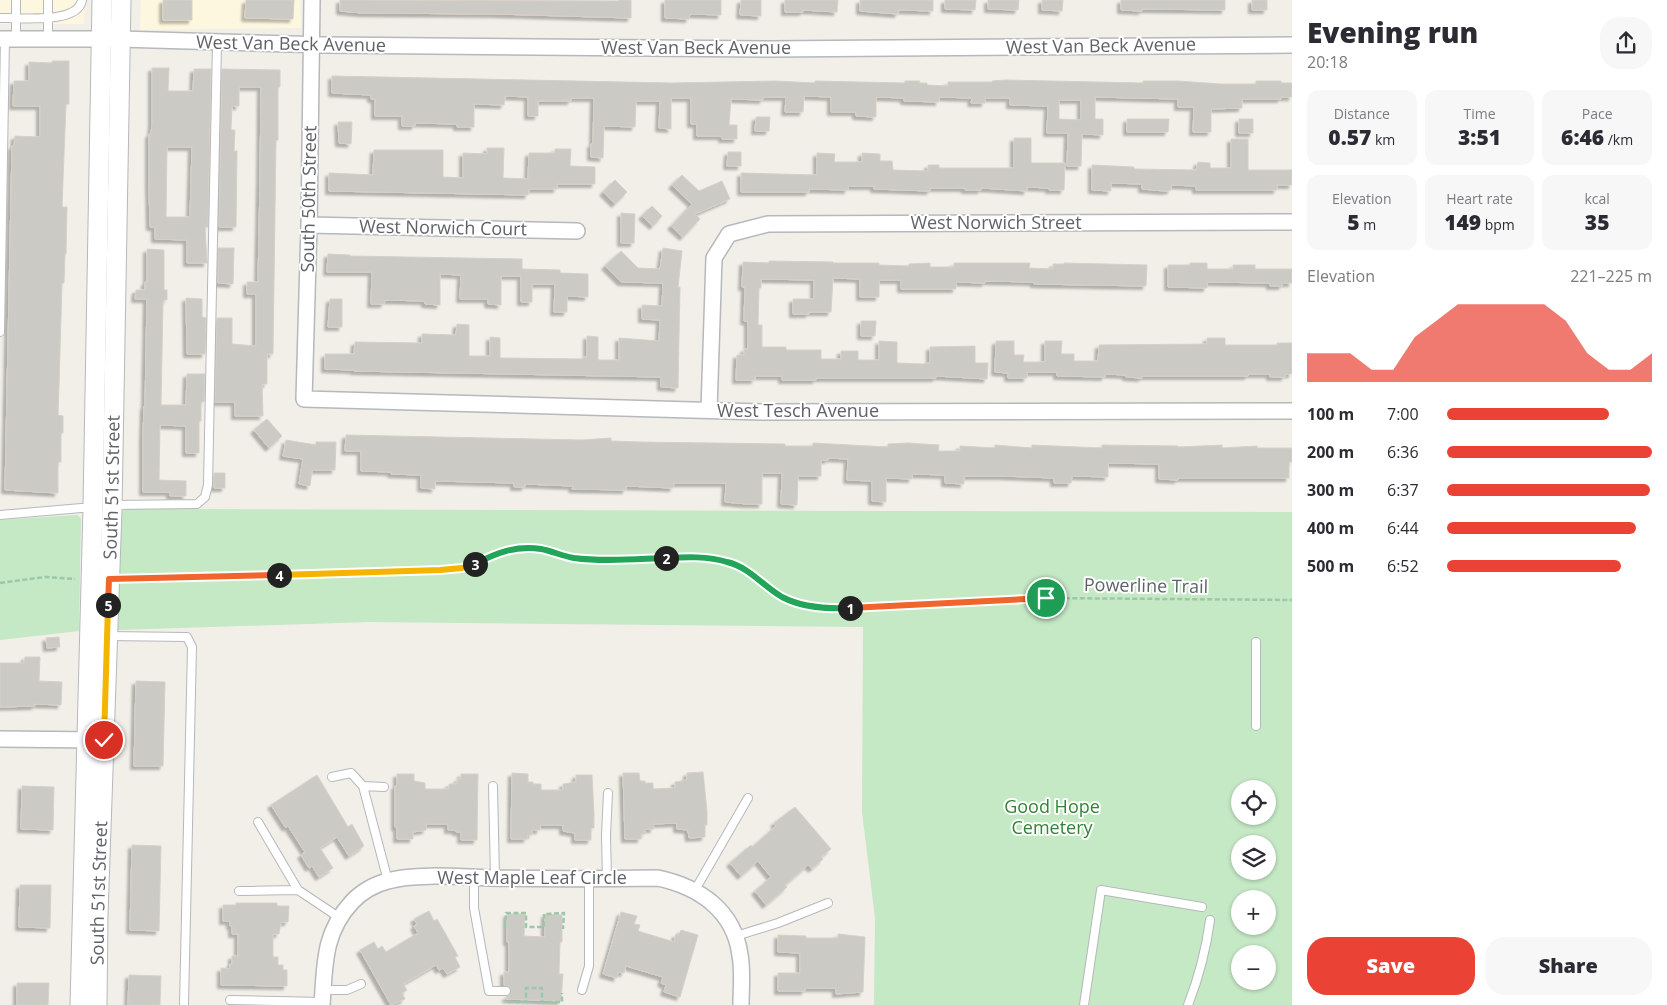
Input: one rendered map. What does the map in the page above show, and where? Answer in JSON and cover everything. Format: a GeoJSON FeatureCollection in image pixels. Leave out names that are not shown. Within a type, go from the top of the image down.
{"type":"FeatureCollection","features":[{"type":"Feature","properties":{"kind":"street","name":"South 51st Street"},"geometry":{"type":"LineString","coordinates":[[102,0],[100,39],[103,506]]}},
{"type":"Feature","properties":{"kind":"street","name":"South 51st Street"},"geometry":{"type":"LineString","coordinates":[[80,1005],[95,740],[121,0]]}},
{"type":"Feature","properties":{"kind":"street","name":"South 50th Street"},"geometry":{"type":"LineString","coordinates":[[304,399],[309,225],[312,0]]}},
{"type":"Feature","properties":{"kind":"street"},"geometry":{"type":"LineString","coordinates":[[7,39],[100,39]]}},
{"type":"Feature","properties":{"kind":"street","name":"West Van Beck Avenue"},"geometry":{"type":"LineString","coordinates":[[100,39],[311,45],[770,49],[1292,44]]}},
{"type":"Feature","properties":{"kind":"street","name":"West Norwich Street"},"geometry":{"type":"LineString","coordinates":[[710,410],[714,258],[729,234],[768,224],[1292,222]]}},
{"type":"Feature","properties":{"kind":"street","name":"West Norwich Court"},"geometry":{"type":"LineString","coordinates":[[309,225],[577,231]]}},
{"type":"Feature","properties":{"kind":"street","name":"West Tesch Avenue"},"geometry":{"type":"LineString","coordinates":[[304,399],[762,412],[1292,411]]}},
{"type":"Feature","properties":{"kind":"street"},"geometry":{"type":"LineString","coordinates":[[0,740],[95,740]]}},
{"type":"Feature","properties":{"kind":"street","name":"South 51st Street"},"geometry":{"type":"LineString","coordinates":[[95,740],[97,1005]]}},
{"type":"Feature","properties":{"kind":"street","name":"West Maple Leaf Circle"},"geometry":{"type":"LineString","coordinates":[[323,999],[325,955],[330,936],[353,900],[368,888],[388,881],[412,878],[658,878],[678,882],[695,890],[726,918],[736,936],[740,955],[741,1005]]}},
{"type":"Feature","properties":{"kind":"lane"},"geometry":{"type":"LineString","coordinates":[[0,332],[7,39],[16,17],[16,0]]}},
{"type":"Feature","properties":{"kind":"lane"},"geometry":{"type":"LineString","coordinates":[[48,0],[48,39]]}},
{"type":"Feature","properties":{"kind":"lane"},"geometry":{"type":"LineString","coordinates":[[0,18],[48,18],[68,14],[75,11],[81,5],[82,0]]}},
{"type":"Feature","properties":{"kind":"lane"},"geometry":{"type":"LineString","coordinates":[[0,515],[103,506],[197,504],[205,497],[208,485],[216,43]]}},
{"type":"Feature","properties":{"kind":"lane"},"geometry":{"type":"LineString","coordinates":[[98,636],[187,637],[192,647],[184,1005]]}},
{"type":"Feature","properties":{"kind":"lane"},"geometry":{"type":"LineString","coordinates":[[1256,642],[1256,726]]}},
{"type":"Feature","properties":{"kind":"lane"},"geometry":{"type":"LineString","coordinates":[[332,777],[351,773],[363,786],[388,881]]}},
{"type":"Feature","properties":{"kind":"lane"},"geometry":{"type":"LineString","coordinates":[[363,786],[384,787]]}},
{"type":"Feature","properties":{"kind":"lane"},"geometry":{"type":"LineString","coordinates":[[493,786],[496,878]]}},
{"type":"Feature","properties":{"kind":"lane"},"geometry":{"type":"LineString","coordinates":[[607,879],[608,793]]}},
{"type":"Feature","properties":{"kind":"lane"},"geometry":{"type":"LineString","coordinates":[[695,890],[748,798]]}},
{"type":"Feature","properties":{"kind":"lane"},"geometry":{"type":"LineString","coordinates":[[258,822],[298,890],[340,918]]}},
{"type":"Feature","properties":{"kind":"lane"},"geometry":{"type":"LineString","coordinates":[[474,877],[474,908],[489,991],[506,991]]}},
{"type":"Feature","properties":{"kind":"lane"},"geometry":{"type":"LineString","coordinates":[[582,990],[589,966],[589,879]]}},
{"type":"Feature","properties":{"kind":"lane"},"geometry":{"type":"LineString","coordinates":[[239,891],[298,890]]}},
{"type":"Feature","properties":{"kind":"lane"},"geometry":{"type":"LineString","coordinates":[[1084,1005],[1101,890],[1202,907]]}},
{"type":"Feature","properties":{"kind":"lane"},"geometry":{"type":"LineString","coordinates":[[736,936],[778,923],[828,903]]}},
{"type":"Feature","properties":{"kind":"lane"},"geometry":{"type":"LineString","coordinates":[[1188,1005],[1201,970],[1210,920]]}},
{"type":"Feature","properties":{"kind":"lane"},"geometry":{"type":"LineString","coordinates":[[230,1000],[323,999],[361,984]]}},
{"type":"Feature","properties":{"kind":"path","name":"Powerline Trail"},"geometry":{"type":"LineString","coordinates":[[0,584],[46,577],[100,579],[440,570],[462,568],[476,564],[491,555],[522,547],[541,549],[573,558],[695,557],[728,562],[746,570],[782,596],[800,604],[818,607],[846,608],[1046,598],[1292,600]]}},
{"type":"Feature","properties":{"kind":"path"},"geometry":{"type":"LineString","coordinates":[[505,928],[506,913],[526,913],[526,928],[544,928],[544,914],[564,913],[563,929]]}},
{"type":"Feature","properties":{"kind":"path"},"geometry":{"type":"LineString","coordinates":[[506,991],[505,1002],[526,1002],[526,988],[542,988],[542,1002],[562,1002],[562,993]]}},
{"type":"Feature","properties":{"kind":"shaded area"},"geometry":{"type":"Polygon","coordinates":[[[0,0],[85,0],[84,24],[0,24],[0,0]]]}},
{"type":"Feature","properties":{"kind":"shaded area"},"geometry":{"type":"Polygon","coordinates":[[[141,0],[300,0],[301,28],[140,30],[141,0]]]}},
{"type":"Feature","properties":{"kind":"green space","name":"Good Hope Cemetery"},"geometry":{"type":"Polygon","coordinates":[[[127,509],[1292,512],[1292,1005],[874,1005],[875,918],[862,812],[863,627],[369,622],[118,630],[120,512],[127,509]]]}},
{"type":"Feature","properties":{"kind":"green space"},"geometry":{"type":"Polygon","coordinates":[[[77,515],[81,518],[79,631],[0,640],[0,520],[77,515]]]}},
{"type":"Feature","properties":{"kind":"building"},"geometry":{"type":"Polygon","coordinates":[[[163,0],[192,0],[192,20],[163,20],[163,0]]]}},
{"type":"Feature","properties":{"kind":"building"},"geometry":{"type":"Polygon","coordinates":[[[246,0],[294,0],[293,19],[245,18],[246,0]]]}},
{"type":"Feature","properties":{"kind":"building"},"geometry":{"type":"Polygon","coordinates":[[[340,0],[631,0],[631,18],[362,13],[340,11],[340,0]]]}},
{"type":"Feature","properties":{"kind":"building"},"geometry":{"type":"Polygon","coordinates":[[[665,0],[721,0],[721,15],[690,14],[689,19],[665,18],[665,0]]]}},
{"type":"Feature","properties":{"kind":"building"},"geometry":{"type":"Polygon","coordinates":[[[741,0],[761,0],[761,16],[740,15],[741,0]]]}},
{"type":"Feature","properties":{"kind":"building"},"geometry":{"type":"Polygon","coordinates":[[[785,0],[838,0],[837,12],[803,10],[803,12],[785,12],[785,0]]]}},
{"type":"Feature","properties":{"kind":"building"},"geometry":{"type":"Polygon","coordinates":[[[860,0],[933,0],[933,11],[899,10],[898,14],[860,11],[860,0]]]}},
{"type":"Feature","properties":{"kind":"building"},"geometry":{"type":"Polygon","coordinates":[[[945,0],[976,0],[975,10],[945,9],[945,0]]]}},
{"type":"Feature","properties":{"kind":"building"},"geometry":{"type":"Polygon","coordinates":[[[988,0],[1019,0],[1018,10],[988,9],[988,0]]]}},
{"type":"Feature","properties":{"kind":"building"},"geometry":{"type":"Polygon","coordinates":[[[1042,0],[1063,0],[1062,11],[1042,10],[1042,0]]]}},
{"type":"Feature","properties":{"kind":"building"},"geometry":{"type":"Polygon","coordinates":[[[1121,0],[1225,0],[1225,10],[1121,10],[1121,0]]]}},
{"type":"Feature","properties":{"kind":"building"},"geometry":{"type":"Polygon","coordinates":[[[1252,0],[1267,0],[1267,10],[1252,10],[1252,0]]]}},
{"type":"Feature","properties":{"kind":"building"},"geometry":{"type":"Polygon","coordinates":[[[52,61],[69,61],[69,104],[66,104],[62,207],[67,207],[66,254],[64,283],[62,283],[58,415],[63,416],[63,433],[61,433],[61,462],[58,462],[58,493],[5,490],[12,146],[14,146],[15,136],[40,137],[40,106],[13,106],[14,81],[29,81],[29,62],[52,63],[52,61]]]}},
{"type":"Feature","properties":{"kind":"building"},"geometry":{"type":"Polygon","coordinates":[[[152,68],[169,68],[168,91],[193,91],[194,69],[211,69],[208,227],[205,227],[207,263],[187,263],[187,240],[155,239],[155,227],[150,227],[149,134],[151,134],[152,68]],[[167,147],[166,217],[190,217],[192,147],[167,147]]]}},
{"type":"Feature","properties":{"kind":"building"},"geometry":{"type":"Polygon","coordinates":[[[222,69],[280,70],[280,87],[278,87],[278,140],[276,140],[273,354],[267,354],[267,384],[262,384],[263,416],[235,416],[235,402],[215,402],[217,318],[232,318],[232,344],[256,346],[256,294],[247,294],[247,282],[258,282],[261,87],[239,87],[239,106],[232,106],[231,130],[235,130],[234,151],[237,151],[236,227],[219,227],[222,69]]]}},
{"type":"Feature","properties":{"kind":"building"},"geometry":{"type":"Polygon","coordinates":[[[332,76],[672,83],[775,81],[815,83],[815,81],[905,83],[905,81],[920,81],[919,83],[927,83],[927,85],[948,86],[948,82],[992,82],[1005,80],[1143,83],[1143,81],[1178,81],[1221,84],[1256,84],[1256,81],[1281,81],[1281,83],[1292,83],[1292,97],[1281,97],[1281,99],[1242,99],[1242,108],[1211,109],[1211,132],[1193,132],[1194,107],[1178,107],[1178,99],[1095,97],[1095,119],[1103,119],[1103,135],[1082,134],[1081,166],[1067,166],[1068,133],[1047,133],[1048,106],[1010,105],[1010,98],[985,98],[985,103],[971,103],[972,98],[939,97],[939,102],[904,101],[904,98],[876,97],[876,117],[856,116],[856,112],[831,112],[831,97],[804,96],[803,112],[785,112],[786,97],[763,97],[763,100],[731,99],[729,125],[737,125],[737,139],[722,139],[722,136],[697,136],[697,124],[691,124],[691,98],[671,98],[671,129],[659,128],[660,101],[636,101],[635,127],[604,126],[603,158],[591,157],[594,98],[571,98],[571,101],[538,101],[538,116],[528,116],[528,97],[505,96],[504,105],[474,104],[474,127],[457,127],[457,124],[415,123],[415,126],[402,126],[402,116],[375,116],[375,99],[371,99],[371,95],[332,93],[332,76]],[[1059,100],[1059,119],[1081,120],[1081,100],[1059,100]]]}},
{"type":"Feature","properties":{"kind":"building"},"geometry":{"type":"Polygon","coordinates":[[[756,117],[770,117],[769,131],[755,131],[756,117]]]}},
{"type":"Feature","properties":{"kind":"building"},"geometry":{"type":"Polygon","coordinates":[[[1127,119],[1169,119],[1168,132],[1127,132],[1127,119]]]}},
{"type":"Feature","properties":{"kind":"building"},"geometry":{"type":"Polygon","coordinates":[[[1239,119],[1253,119],[1253,133],[1239,133],[1239,119]]]}},
{"type":"Feature","properties":{"kind":"building"},"geometry":{"type":"Polygon","coordinates":[[[338,122],[352,122],[351,144],[339,143],[338,122]]]}},
{"type":"Feature","properties":{"kind":"building"},"geometry":{"type":"Polygon","coordinates":[[[1014,138],[1031,138],[1031,163],[1065,163],[1064,190],[1027,187],[1027,191],[981,188],[981,190],[965,190],[965,188],[931,188],[930,191],[874,189],[874,186],[848,186],[848,190],[809,189],[809,192],[741,192],[741,173],[817,175],[817,153],[835,154],[834,162],[862,162],[862,153],[880,154],[880,161],[892,161],[893,170],[928,171],[928,165],[939,165],[939,168],[1014,168],[1014,138]]]}},
{"type":"Feature","properties":{"kind":"building"},"geometry":{"type":"Polygon","coordinates":[[[1231,139],[1248,139],[1248,170],[1292,170],[1292,185],[1277,185],[1277,190],[1196,190],[1196,186],[1171,185],[1171,190],[1165,191],[1142,189],[1142,184],[1111,183],[1111,191],[1092,190],[1092,165],[1134,167],[1134,169],[1196,170],[1198,162],[1210,163],[1210,168],[1231,168],[1231,139]]]}},
{"type":"Feature","properties":{"kind":"building"},"geometry":{"type":"Polygon","coordinates":[[[487,148],[504,148],[503,178],[528,179],[529,153],[555,153],[555,149],[571,149],[570,166],[595,167],[595,184],[557,184],[557,189],[529,189],[528,195],[329,191],[329,173],[373,175],[374,150],[443,150],[443,177],[463,178],[463,153],[487,154],[487,148]]]}},
{"type":"Feature","properties":{"kind":"building"},"geometry":{"type":"Polygon","coordinates":[[[728,152],[741,152],[741,166],[727,166],[728,152]]]}},
{"type":"Feature","properties":{"kind":"building"},"geometry":{"type":"Polygon","coordinates":[[[682,175],[699,191],[722,181],[730,199],[695,214],[700,219],[683,237],[671,226],[692,204],[672,185],[682,175]]]}},
{"type":"Feature","properties":{"kind":"building"},"geometry":{"type":"Polygon","coordinates":[[[615,180],[627,192],[615,204],[603,192],[615,180]]]}},
{"type":"Feature","properties":{"kind":"building"},"geometry":{"type":"Polygon","coordinates":[[[652,206],[662,216],[653,226],[642,216],[652,206]]]}},
{"type":"Feature","properties":{"kind":"building"},"geometry":{"type":"Polygon","coordinates":[[[621,213],[635,214],[634,243],[621,243],[621,213]]]}},
{"type":"Feature","properties":{"kind":"building"},"geometry":{"type":"Polygon","coordinates":[[[218,248],[234,248],[233,284],[218,283],[218,248]]]}},
{"type":"Feature","properties":{"kind":"building"},"geometry":{"type":"Polygon","coordinates":[[[663,248],[682,251],[678,287],[680,287],[678,388],[661,387],[661,377],[325,369],[325,354],[354,354],[355,342],[422,343],[422,334],[456,335],[457,324],[469,325],[469,356],[490,356],[490,337],[500,338],[500,358],[583,359],[583,357],[587,357],[587,336],[598,337],[598,360],[619,360],[619,338],[659,341],[660,320],[642,319],[642,305],[662,306],[663,283],[621,282],[605,266],[621,251],[638,268],[660,269],[663,248]]]}},
{"type":"Feature","properties":{"kind":"building"},"geometry":{"type":"Polygon","coordinates":[[[147,249],[164,250],[164,290],[167,290],[167,300],[163,302],[161,405],[186,405],[187,374],[205,374],[204,402],[201,402],[201,421],[199,421],[199,453],[186,453],[186,426],[160,425],[159,480],[186,481],[186,496],[170,496],[170,492],[143,492],[147,299],[135,299],[136,290],[145,290],[145,282],[147,282],[147,249]]]}},
{"type":"Feature","properties":{"kind":"building"},"geometry":{"type":"Polygon","coordinates":[[[328,254],[522,259],[522,269],[560,270],[560,273],[588,274],[588,297],[567,296],[567,312],[554,312],[555,284],[532,284],[532,302],[521,302],[521,276],[501,276],[501,305],[488,304],[488,299],[460,299],[461,275],[440,274],[440,305],[425,304],[425,301],[385,300],[384,304],[371,304],[372,272],[327,272],[328,254]]]}},
{"type":"Feature","properties":{"kind":"building"},"geometry":{"type":"Polygon","coordinates":[[[769,261],[879,263],[879,265],[909,266],[909,264],[930,263],[930,267],[954,267],[954,263],[1030,263],[1029,268],[1053,269],[1053,264],[1064,263],[1147,265],[1146,286],[985,281],[985,283],[956,282],[956,289],[901,289],[901,280],[879,280],[879,297],[860,297],[860,279],[833,278],[831,312],[809,312],[809,314],[793,314],[793,299],[814,299],[814,280],[761,279],[758,325],[762,325],[762,347],[786,347],[786,350],[821,350],[821,359],[841,359],[841,351],[858,351],[858,360],[879,360],[879,341],[897,342],[897,363],[923,364],[930,363],[930,347],[975,346],[975,363],[988,363],[987,379],[936,376],[936,378],[816,378],[816,380],[782,380],[782,376],[755,376],[755,380],[736,380],[737,355],[744,355],[744,349],[748,349],[748,321],[744,321],[745,287],[742,287],[743,262],[769,263],[769,261]]]}},
{"type":"Feature","properties":{"kind":"building"},"geometry":{"type":"Polygon","coordinates":[[[1190,263],[1207,263],[1207,269],[1233,269],[1233,265],[1255,265],[1255,269],[1292,269],[1292,283],[1283,283],[1282,286],[1270,286],[1270,283],[1207,282],[1207,288],[1168,287],[1168,265],[1190,265],[1190,263]]]}},
{"type":"Feature","properties":{"kind":"building"},"geometry":{"type":"Polygon","coordinates":[[[186,298],[202,299],[202,317],[206,318],[205,354],[187,354],[186,298]]]}},
{"type":"Feature","properties":{"kind":"building"},"geometry":{"type":"Polygon","coordinates":[[[330,299],[342,299],[342,327],[328,327],[330,299]]]}},
{"type":"Feature","properties":{"kind":"building"},"geometry":{"type":"Polygon","coordinates":[[[861,321],[876,321],[875,336],[861,336],[861,321]]]}},
{"type":"Feature","properties":{"kind":"building"},"geometry":{"type":"Polygon","coordinates":[[[1207,338],[1225,338],[1225,345],[1277,345],[1277,343],[1292,343],[1292,374],[1285,374],[1285,377],[1270,377],[1270,374],[1248,374],[1248,376],[1142,376],[1142,378],[1105,374],[1105,377],[1057,376],[1057,372],[1027,372],[1027,378],[1008,378],[1008,373],[995,372],[996,341],[1014,341],[1014,355],[1024,355],[1023,362],[1045,362],[1045,341],[1062,341],[1061,354],[1074,354],[1074,361],[1098,361],[1099,345],[1207,344],[1207,338]]]}},
{"type":"Feature","properties":{"kind":"building"},"geometry":{"type":"Polygon","coordinates":[[[267,419],[282,436],[269,448],[254,430],[267,419]]]}},
{"type":"Feature","properties":{"kind":"building"},"geometry":{"type":"Polygon","coordinates":[[[346,435],[582,440],[611,438],[611,441],[785,444],[785,446],[813,446],[813,443],[888,447],[888,444],[908,443],[939,445],[938,451],[960,451],[960,446],[995,448],[995,445],[1032,448],[1032,445],[1102,448],[1102,445],[1178,447],[1222,445],[1222,448],[1257,446],[1257,448],[1292,448],[1292,462],[1289,462],[1289,478],[1159,479],[1159,464],[1108,463],[1108,477],[1072,476],[1071,483],[1054,483],[1054,478],[964,476],[964,484],[945,483],[945,475],[912,474],[912,479],[886,478],[886,502],[872,501],[872,481],[847,480],[848,459],[828,458],[828,460],[821,460],[821,476],[798,476],[797,505],[781,504],[782,473],[762,473],[762,504],[747,504],[725,502],[726,483],[674,483],[673,488],[626,486],[626,490],[572,489],[573,486],[525,484],[525,487],[514,487],[514,483],[435,481],[435,489],[421,488],[421,475],[361,471],[361,451],[345,451],[346,435]]]}},
{"type":"Feature","properties":{"kind":"building"},"geometry":{"type":"Polygon","coordinates":[[[286,440],[316,445],[316,442],[336,442],[335,470],[312,470],[310,486],[299,484],[303,459],[283,456],[286,440]]]}},
{"type":"Feature","properties":{"kind":"building"},"geometry":{"type":"Polygon","coordinates":[[[214,473],[225,473],[225,488],[214,488],[214,473]]]}},
{"type":"Feature","properties":{"kind":"building"},"geometry":{"type":"Polygon","coordinates":[[[59,637],[60,647],[47,648],[46,638],[59,637]]]}},
{"type":"Feature","properties":{"kind":"building"},"geometry":{"type":"Polygon","coordinates":[[[25,657],[40,657],[39,681],[62,682],[61,705],[35,704],[35,706],[0,707],[0,663],[24,663],[25,657]]]}},
{"type":"Feature","properties":{"kind":"building"},"geometry":{"type":"Polygon","coordinates":[[[136,681],[165,682],[163,766],[134,766],[136,681]]]}},
{"type":"Feature","properties":{"kind":"building"},"geometry":{"type":"Polygon","coordinates":[[[703,772],[707,811],[705,837],[689,838],[688,830],[677,829],[677,823],[653,824],[654,829],[645,829],[645,834],[641,834],[641,839],[625,839],[623,773],[639,773],[640,781],[653,783],[653,789],[675,788],[675,782],[687,780],[687,773],[703,772]]]}},
{"type":"Feature","properties":{"kind":"building"},"geometry":{"type":"Polygon","coordinates":[[[512,773],[528,774],[528,782],[541,784],[541,790],[563,790],[563,784],[576,782],[576,775],[592,775],[594,828],[591,828],[591,840],[575,840],[575,833],[563,831],[563,825],[540,825],[540,830],[532,830],[532,835],[527,835],[527,839],[511,839],[512,773]]]}},
{"type":"Feature","properties":{"kind":"building"},"geometry":{"type":"Polygon","coordinates":[[[397,774],[414,774],[414,781],[425,783],[425,789],[449,789],[449,784],[457,784],[457,779],[461,779],[461,774],[478,774],[477,840],[461,840],[461,832],[448,830],[448,824],[426,824],[426,830],[413,832],[413,839],[397,839],[397,827],[395,827],[395,786],[397,786],[397,774]]]}},
{"type":"Feature","properties":{"kind":"building"},"geometry":{"type":"Polygon","coordinates":[[[317,775],[348,827],[352,824],[364,846],[349,856],[337,837],[320,848],[333,868],[319,877],[312,866],[309,868],[301,855],[305,852],[271,805],[317,775]]]}},
{"type":"Feature","properties":{"kind":"building"},"geometry":{"type":"Polygon","coordinates":[[[22,786],[54,787],[53,830],[21,829],[22,786]]]}},
{"type":"Feature","properties":{"kind":"building"},"geometry":{"type":"Polygon","coordinates":[[[795,807],[831,849],[821,857],[823,859],[812,869],[808,865],[766,905],[755,891],[771,877],[758,861],[741,876],[730,863],[751,845],[752,847],[776,826],[774,823],[795,807]]]}},
{"type":"Feature","properties":{"kind":"building"},"geometry":{"type":"Polygon","coordinates":[[[132,845],[161,846],[159,931],[130,930],[132,845]]]}},
{"type":"Feature","properties":{"kind":"building"},"geometry":{"type":"Polygon","coordinates":[[[20,885],[51,885],[50,928],[19,927],[20,885]]]}},
{"type":"Feature","properties":{"kind":"building"},"geometry":{"type":"Polygon","coordinates":[[[236,903],[277,903],[277,906],[289,906],[288,922],[281,922],[279,934],[273,934],[273,957],[278,957],[278,965],[283,965],[283,970],[287,970],[287,986],[221,985],[221,968],[230,969],[232,956],[238,956],[238,934],[232,934],[230,921],[223,921],[223,905],[236,905],[236,903]]]}},
{"type":"Feature","properties":{"kind":"building"},"geometry":{"type":"Polygon","coordinates":[[[429,911],[434,921],[437,919],[458,956],[455,957],[460,967],[447,974],[443,968],[439,970],[436,965],[403,984],[407,990],[402,993],[405,999],[391,1005],[360,950],[374,942],[378,949],[382,946],[386,952],[418,933],[414,926],[417,924],[414,919],[429,911]]]}},
{"type":"Feature","properties":{"kind":"building"},"geometry":{"type":"Polygon","coordinates":[[[621,912],[637,916],[634,924],[640,925],[638,931],[674,942],[676,934],[679,935],[681,930],[698,935],[680,997],[664,992],[666,985],[661,983],[663,977],[626,966],[624,973],[618,972],[617,978],[603,974],[621,912]]]}},
{"type":"Feature","properties":{"kind":"building"},"geometry":{"type":"Polygon","coordinates":[[[507,914],[525,914],[524,936],[545,937],[545,914],[562,915],[559,974],[563,974],[561,1001],[506,999],[512,991],[509,986],[504,985],[504,972],[509,972],[507,914]]]}},
{"type":"Feature","properties":{"kind":"building"},"geometry":{"type":"Polygon","coordinates":[[[838,934],[865,937],[863,992],[836,994],[836,988],[805,988],[805,991],[778,991],[778,973],[800,973],[800,953],[778,952],[778,935],[806,936],[806,938],[838,938],[838,934]]]}},
{"type":"Feature","properties":{"kind":"building"},"geometry":{"type":"Polygon","coordinates":[[[129,975],[161,976],[160,1005],[128,1005],[129,975]]]}},
{"type":"Feature","properties":{"kind":"building"},"geometry":{"type":"Polygon","coordinates":[[[17,983],[49,983],[48,1005],[17,1005],[17,983]]]}},
{"type":"Feature","properties":{"kind":"route"},"geometry":{"type":"LineString","coordinates":[[104,740],[109,579],[440,570],[462,568],[476,564],[491,555],[522,547],[541,549],[573,558],[695,557],[728,562],[746,570],[782,596],[800,604],[818,607],[836,608],[1046,598]]}}]}
